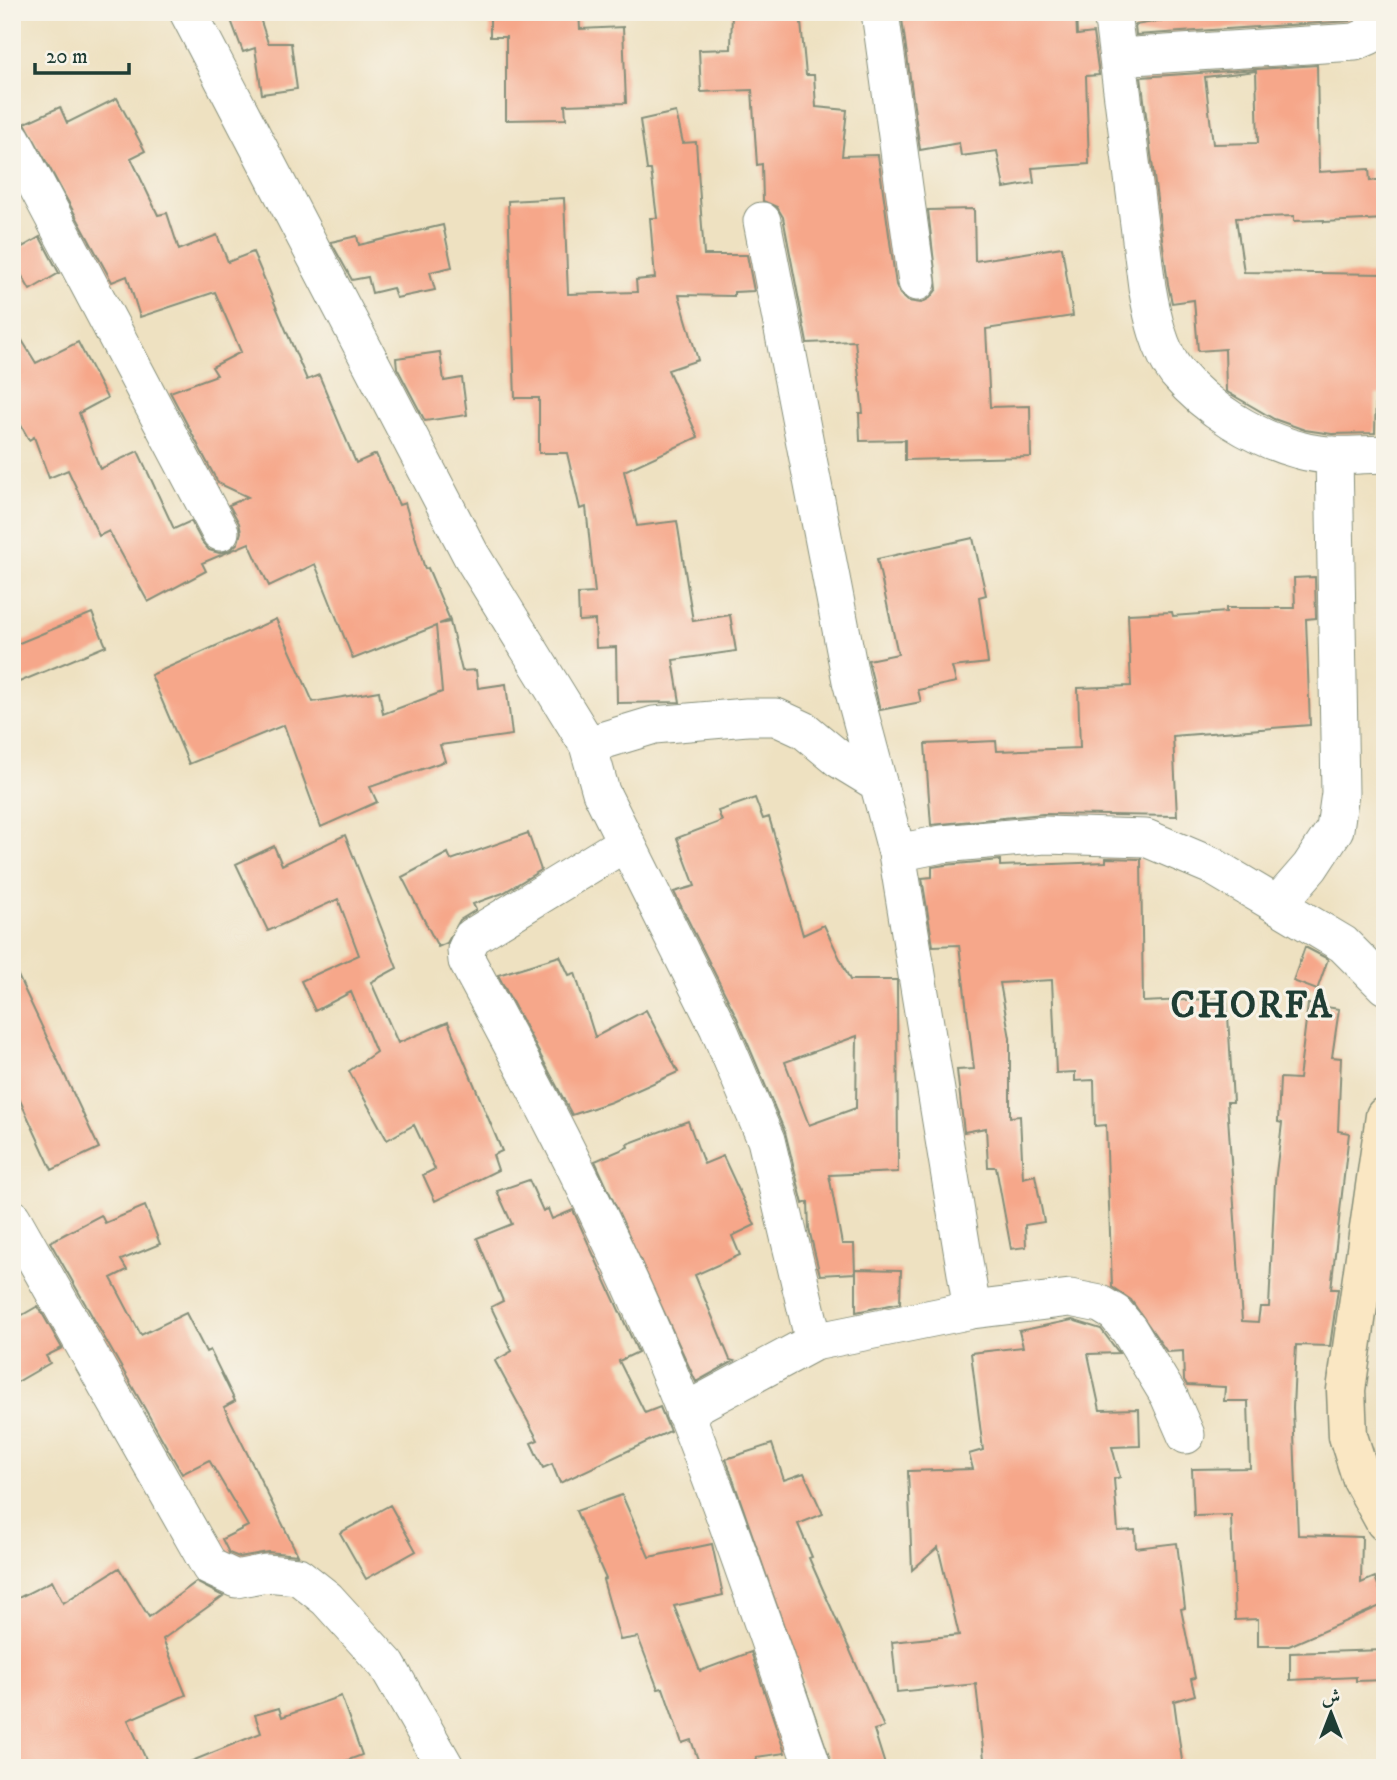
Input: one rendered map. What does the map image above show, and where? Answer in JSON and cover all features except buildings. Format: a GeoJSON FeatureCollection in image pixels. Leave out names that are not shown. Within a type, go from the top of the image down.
{"type":"FeatureCollection","features":[{"type":"Feature","properties":{"kind":"street"},"geometry":{"type":"LineString","coordinates":[[188,12],[471,555],[588,745],[601,792],[718,1027],[766,1140],[814,1342]]}},
{"type":"Feature","properties":{"kind":"street"},"geometry":{"type":"LineString","coordinates":[[880,12],[917,282]]}},
{"type":"Feature","properties":{"kind":"street"},"geometry":{"type":"LineString","coordinates":[[1112,12],[1147,287],[1154,324],[1176,372],[1215,407],[1251,432],[1300,451],[1334,456],[1385,454]]}},
{"type":"Feature","properties":{"kind":"street"},"geometry":{"type":"LineString","coordinates":[[1118,57],[1355,42],[1369,36],[1382,12]]}},
{"type":"Feature","properties":{"kind":"street"},"geometry":{"type":"LineString","coordinates":[[12,139],[219,533]]}},
{"type":"Feature","properties":{"kind":"street"},"geometry":{"type":"LineString","coordinates":[[762,221],[851,681],[875,781],[897,853],[972,1310]]}},
{"type":"Feature","properties":{"kind":"street"},"geometry":{"type":"LineString","coordinates":[[1278,905],[1310,867],[1335,829],[1340,793],[1334,456]]}},
{"type":"Feature","properties":{"kind":"street"},"geometry":{"type":"LineString","coordinates":[[588,745],[654,726],[747,717],[776,717],[804,730],[839,759],[875,781]]}},
{"type":"Feature","properties":{"kind":"street"},"geometry":{"type":"LineString","coordinates":[[897,853],[942,844],[1045,835],[1146,838],[1212,866],[1343,944],[1385,986]]}},
{"type":"Feature","properties":{"kind":"street"},"geometry":{"type":"LineString","coordinates":[[625,842],[472,937],[466,950],[467,961],[585,1183],[647,1319],[720,1501],[813,1768]]}},
{"type":"Feature","properties":{"kind":"street"},"geometry":{"type":"LineString","coordinates":[[1385,1116],[1346,1390],[1348,1436],[1362,1480],[1385,1522]]}},
{"type":"Feature","properties":{"kind":"street"},"geometry":{"type":"LineString","coordinates":[[12,1218],[210,1567],[236,1579],[265,1573],[298,1576],[327,1599],[387,1664],[446,1768]]}},
{"type":"Feature","properties":{"kind":"street"},"geometry":{"type":"LineString","coordinates":[[684,1412],[814,1342],[972,1310],[1070,1298],[1100,1304],[1115,1313],[1129,1330],[1170,1396],[1186,1434]]}},
{"type":"Feature","properties":{"kind":"district","name":"CHORFA"},"geometry":{"type":"Point","coordinates":[1252,1006]}}]}
